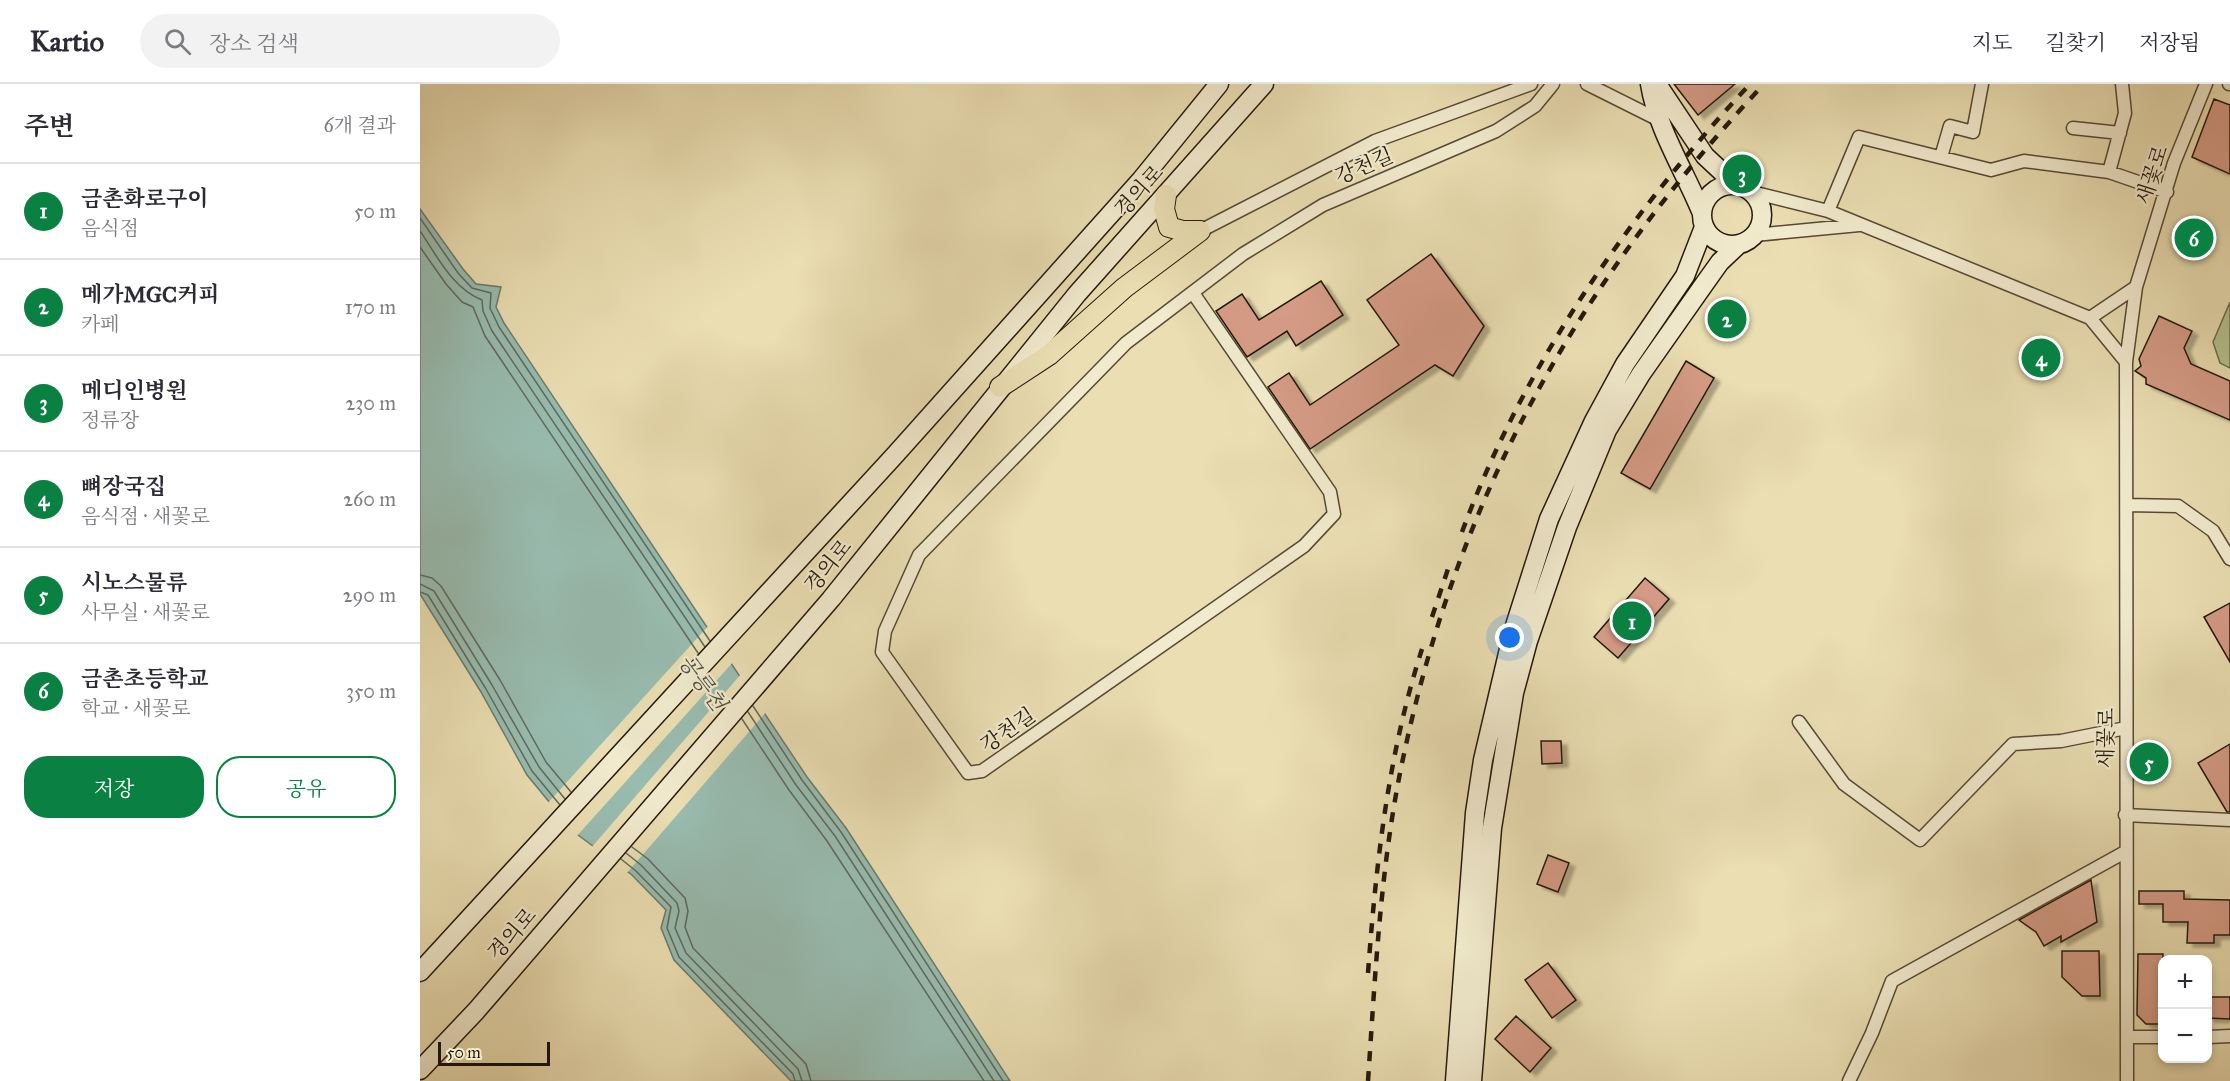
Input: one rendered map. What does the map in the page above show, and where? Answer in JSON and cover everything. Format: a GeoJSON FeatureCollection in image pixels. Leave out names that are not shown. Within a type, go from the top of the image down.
{"type":"FeatureCollection","features":[{"type":"Feature","properties":{"kind":"main road","name":"경의로"},"geometry":{"type":"LineString","coordinates":[[420,972],[460,932],[1141,180],[1219,84]]}},
{"type":"Feature","properties":{"kind":"main road","name":"경의로"},"geometry":{"type":"LineString","coordinates":[[420,1070],[476,1011],[831,599],[1077,294],[1264,84]]}},
{"type":"Feature","properties":{"kind":"main road"},"geometry":{"type":"LineString","coordinates":[[1650,84],[1652,100],[1714,240],[1738,245]]}},
{"type":"Feature","properties":{"kind":"main road"},"geometry":{"type":"LineString","coordinates":[[1472,1081],[1492,828],[1514,693],[1528,641],[1567,527],[1607,430],[1641,374],[1720,262],[1738,245],[1755,235],[1760,227],[1762,209],[1752,192],[1735,184],[1705,156],[1657,84]]}},
{"type":"Feature","properties":{"kind":"main road"},"geometry":{"type":"LineString","coordinates":[[1455,1081],[1475,813],[1483,760],[1513,632],[1550,519],[1594,421],[1625,364],[1685,276],[1703,219],[1704,202],[1717,188],[1735,184]]}},
{"type":"Feature","properties":{"kind":"main road"},"geometry":{"type":"LineString","coordinates":[[1166,195],[1164,209],[1169,227],[1183,231],[1200,231]]}},
{"type":"Feature","properties":{"kind":"main road"},"geometry":{"type":"LineString","coordinates":[[1000,387],[1050,355],[1125,288],[1200,231]]}},
{"type":"Feature","properties":{"kind":"street"},"geometry":{"type":"LineString","coordinates":[[1200,231],[1376,141],[1531,84]]}},
{"type":"Feature","properties":{"kind":"street","name":"강천길"},"geometry":{"type":"LineString","coordinates":[[1193,292],[1330,492],[1334,514],[1304,546],[982,771],[968,773],[882,652],[885,631],[919,555],[1126,343],[1193,292],[1243,254],[1323,205],[1496,131],[1535,106],[1553,84]]}},
{"type":"Feature","properties":{"kind":"street"},"geometry":{"type":"LineString","coordinates":[[1587,84],[1661,121]]}},
{"type":"Feature","properties":{"kind":"street"},"geometry":{"type":"LineString","coordinates":[[1941,157],[1950,126],[1973,132],[1982,84]]}},
{"type":"Feature","properties":{"kind":"street"},"geometry":{"type":"LineString","coordinates":[[2109,172],[2126,113],[2122,84]]}},
{"type":"Feature","properties":{"kind":"street","name":"새꽃로"},"geometry":{"type":"LineString","coordinates":[[2127,1081],[2125,815],[2128,505],[2126,362],[2137,284],[2174,163],[2206,84]]}},
{"type":"Feature","properties":{"kind":"street"},"geometry":{"type":"LineString","coordinates":[[2073,128],[2120,133]]}},
{"type":"Feature","properties":{"kind":"street"},"geometry":{"type":"LineString","coordinates":[[1828,211],[1859,137],[1991,170],[2024,161],[2109,172],[2167,192]]}},
{"type":"Feature","properties":{"kind":"street"},"geometry":{"type":"LineString","coordinates":[[1752,192],[1828,211],[2090,318],[2126,362]]}},
{"type":"Feature","properties":{"kind":"street"},"geometry":{"type":"LineString","coordinates":[[1755,235],[1863,225]]}},
{"type":"Feature","properties":{"kind":"street"},"geometry":{"type":"LineString","coordinates":[[2090,318],[2137,284]]}},
{"type":"Feature","properties":{"kind":"street"},"geometry":{"type":"LineString","coordinates":[[2128,505],[2178,506],[2213,531],[2230,559]]}},
{"type":"Feature","properties":{"kind":"street"},"geometry":{"type":"LineString","coordinates":[[1799,722],[1844,784],[1920,840],[2013,744],[2061,741],[2126,728]]}},
{"type":"Feature","properties":{"kind":"street"},"geometry":{"type":"LineString","coordinates":[[2125,815],[2230,820]]}},
{"type":"Feature","properties":{"kind":"street"},"geometry":{"type":"LineString","coordinates":[[1849,1081],[1872,1033],[1892,981],[2125,852]]}},
{"type":"Feature","properties":{"kind":"street"},"geometry":{"type":"LineString","coordinates":[[2212,1036],[2230,1036]]}},
{"type":"Feature","properties":{"kind":"street"},"geometry":{"type":"LineString","coordinates":[[2127,1037],[2158,1037]]}},
{"type":"Feature","properties":{"kind":"green space"},"geometry":{"type":"Polygon","coordinates":[[[2230,302],[2230,368],[2220,363],[2213,342],[2230,302]]]}},
{"type":"Feature","properties":{"kind":"water","name":"공릉천"},"geometry":{"type":"Polygon","coordinates":[[[420,209],[476,284],[501,287],[496,307],[504,323],[807,777],[846,828],[1010,1081],[791,1081],[674,960],[661,928],[666,910],[632,875],[574,832],[527,775],[481,692],[420,594],[420,209]]]}},
{"type":"Feature","properties":{"kind":"pier"},"geometry":{"type":"Polygon","coordinates":[[[710,624],[734,661],[576,837],[547,804],[710,624]]]}},
{"type":"Feature","properties":{"kind":"pier"},"geometry":{"type":"Polygon","coordinates":[[[742,673],[767,711],[626,874],[591,848],[742,673]]]}},
{"type":"Feature","properties":{"kind":"building"},"geometry":{"type":"Polygon","coordinates":[[[1674,84],[1735,84],[1698,115],[1674,84]]]}},
{"type":"Feature","properties":{"kind":"building"},"geometry":{"type":"Polygon","coordinates":[[[2214,99],[2230,105],[2230,174],[2192,157],[2214,99]]]}},
{"type":"Feature","properties":{"kind":"building"},"geometry":{"type":"Polygon","coordinates":[[[1431,254],[1484,326],[1453,376],[1435,365],[1310,449],[1268,387],[1289,373],[1310,405],[1399,345],[1367,300],[1431,254]]]}},
{"type":"Feature","properties":{"kind":"building"},"geometry":{"type":"Polygon","coordinates":[[[1321,281],[1343,315],[1296,346],[1287,331],[1247,357],[1216,311],[1242,294],[1259,320],[1321,281]]]}},
{"type":"Feature","properties":{"kind":"building"},"geometry":{"type":"Polygon","coordinates":[[[2159,316],[2192,331],[2184,348],[2191,364],[2230,381],[2230,420],[2146,384],[2146,378],[2135,371],[2141,366],[2139,359],[2159,316]]]}},
{"type":"Feature","properties":{"kind":"building"},"geometry":{"type":"Polygon","coordinates":[[[1686,361],[1714,378],[1650,489],[1621,473],[1686,361]]]}},
{"type":"Feature","properties":{"kind":"building"},"geometry":{"type":"Polygon","coordinates":[[[1645,578],[1669,599],[1618,658],[1594,637],[1645,578]]]}},
{"type":"Feature","properties":{"kind":"building"},"geometry":{"type":"Polygon","coordinates":[[[2230,603],[2230,662],[2204,617],[2230,603]]]}},
{"type":"Feature","properties":{"kind":"building"},"geometry":{"type":"Polygon","coordinates":[[[1541,741],[1561,741],[1562,763],[1542,764],[1541,741]]]}},
{"type":"Feature","properties":{"kind":"building"},"geometry":{"type":"Polygon","coordinates":[[[2230,744],[2230,812],[2227,812],[2198,763],[2230,744]]]}},
{"type":"Feature","properties":{"kind":"building"},"geometry":{"type":"Polygon","coordinates":[[[1548,855],[1569,863],[1558,892],[1537,884],[1548,855]]]}},
{"type":"Feature","properties":{"kind":"building"},"geometry":{"type":"Polygon","coordinates":[[[2091,880],[2097,922],[2061,942],[2061,936],[2044,946],[2036,932],[2019,920],[2091,880]]]}},
{"type":"Feature","properties":{"kind":"building"},"geometry":{"type":"Polygon","coordinates":[[[2139,891],[2184,891],[2184,899],[2230,900],[2230,935],[2214,935],[2214,943],[2187,943],[2188,922],[2163,922],[2163,904],[2139,904],[2139,891]]]}},
{"type":"Feature","properties":{"kind":"building"},"geometry":{"type":"Polygon","coordinates":[[[2062,951],[2099,951],[2100,996],[2082,996],[2062,977],[2062,951]]]}},
{"type":"Feature","properties":{"kind":"building"},"geometry":{"type":"Polygon","coordinates":[[[2138,954],[2163,954],[2158,955],[2158,1024],[2146,1024],[2137,1015],[2138,954]]]}},
{"type":"Feature","properties":{"kind":"building"},"geometry":{"type":"Polygon","coordinates":[[[1548,963],[1576,1000],[1552,1018],[1525,980],[1548,963]]]}},
{"type":"Feature","properties":{"kind":"building"},"geometry":{"type":"Polygon","coordinates":[[[2212,997],[2230,997],[2230,1019],[2212,1018],[2212,997]]]}},
{"type":"Feature","properties":{"kind":"building"},"geometry":{"type":"Polygon","coordinates":[[[1516,1016],[1551,1048],[1530,1072],[1495,1039],[1516,1016]]]}},
{"type":"Feature","properties":{"kind":"railway"},"geometry":{"type":"LineString","coordinates":[[1462,532],[1487,470],[1516,409],[1548,351],[1584,294],[1663,185],[1750,84]]}},
{"type":"Feature","properties":{"kind":"railway"},"geometry":{"type":"LineString","coordinates":[[1368,1081],[1379,927],[1393,811],[1400,773],[1424,673],[1454,579],[1490,488],[1532,402],[1580,319],[1635,238],[1696,160],[1764,84]]}},
{"type":"Feature","properties":{"kind":"railway"},"geometry":{"type":"LineString","coordinates":[[1432,617],[1449,566]]}},
{"type":"Feature","properties":{"kind":"railway"},"geometry":{"type":"LineString","coordinates":[[1368,973],[1385,810],[1400,729],[1422,649]]}},
{"type":"Feature","properties":{"kind":"place","name":"메디인병원"},"geometry":{"type":"Point","coordinates":[1742,174]}},
{"type":"Feature","properties":{"kind":"place","name":"금촌초등학교"},"geometry":{"type":"Point","coordinates":[2194,238]}},
{"type":"Feature","properties":{"kind":"place","name":"메가MGC커피"},"geometry":{"type":"Point","coordinates":[1727,319]}},
{"type":"Feature","properties":{"kind":"place","name":"뼈장국집"},"geometry":{"type":"Point","coordinates":[2041,358]}},
{"type":"Feature","properties":{"kind":"place","name":"금촌화로구이"},"geometry":{"type":"Point","coordinates":[1632,621]}},
{"type":"Feature","properties":{"kind":"place","name":"시노스물류"},"geometry":{"type":"Point","coordinates":[2149,762]}}]}
